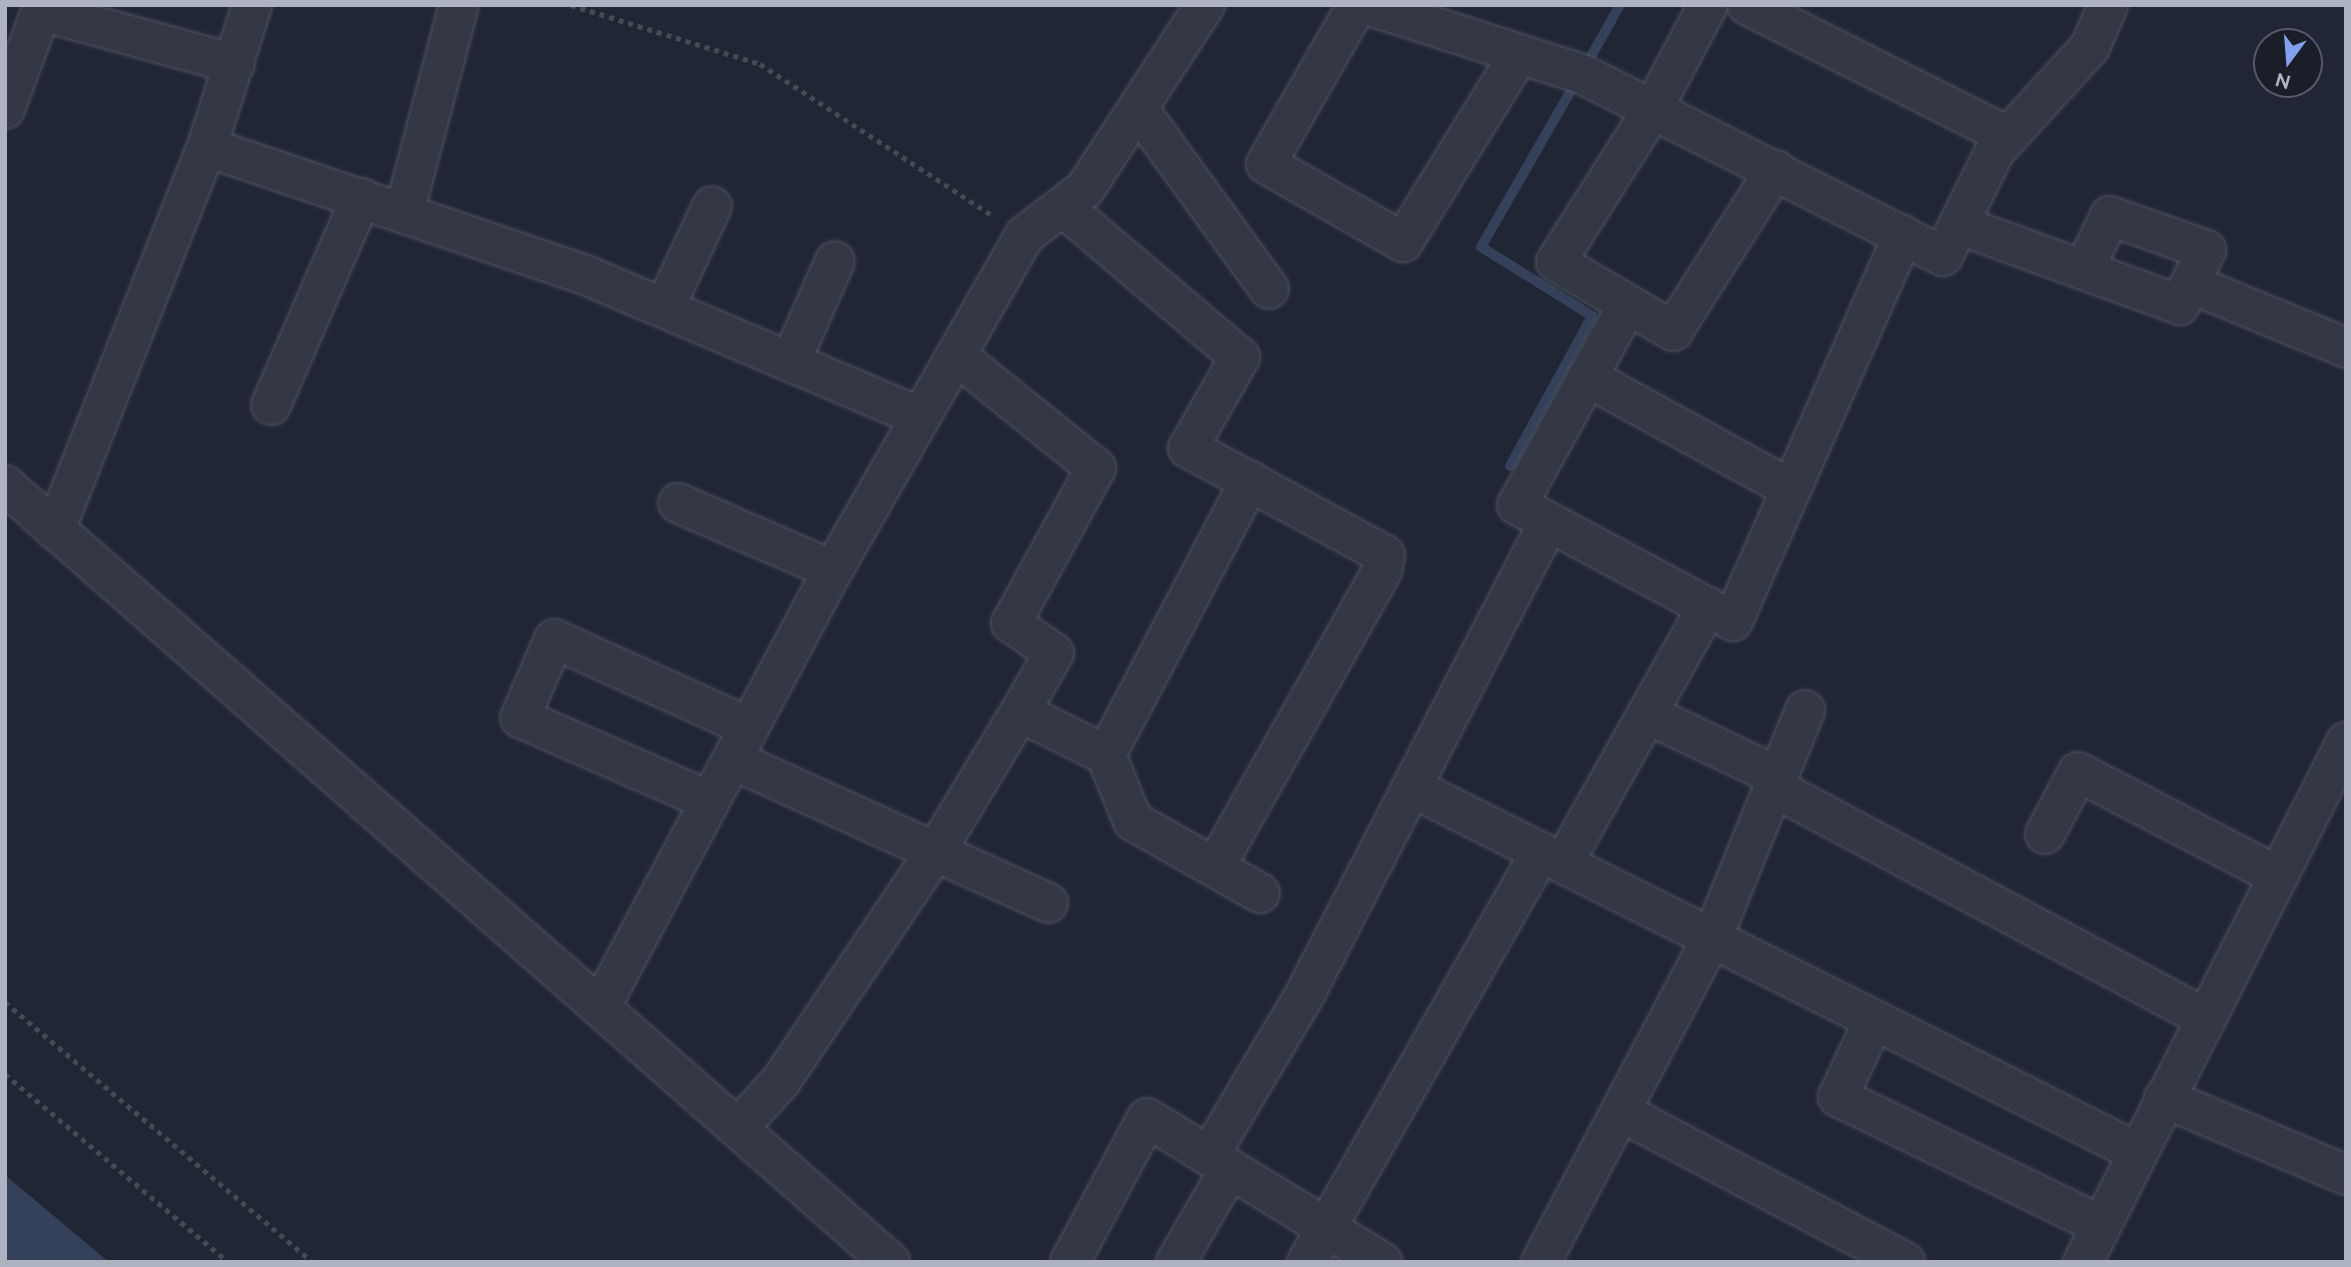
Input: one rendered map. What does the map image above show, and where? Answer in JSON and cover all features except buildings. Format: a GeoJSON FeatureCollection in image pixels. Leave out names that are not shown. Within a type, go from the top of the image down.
{"type":"FeatureCollection","features":[{"type":"Feature","properties":{"kind":"street"},"geometry":{"type":"LineString","coordinates":[[55,530],[207,146],[252,5]]}},
{"type":"Feature","properties":{"kind":"street"},"geometry":{"type":"LineString","coordinates":[[404,213],[459,5]]}},
{"type":"Feature","properties":{"kind":"street"},"geometry":{"type":"LineString","coordinates":[[602,1004],[833,570],[1024,236],[1064,208],[1085,188],[1139,110],[1205,5]]}},
{"type":"Feature","properties":{"kind":"street"},"geometry":{"type":"LineString","coordinates":[[1356,5],[1266,164],[1403,242],[1519,54]]}},
{"type":"Feature","properties":{"kind":"street"},"geometry":{"type":"LineString","coordinates":[[1367,5],[1582,74],[1943,256],[1995,151],[2090,47],[2108,5]]}},
{"type":"Feature","properties":{"kind":"street"},"geometry":{"type":"LineString","coordinates":[[1708,5],[1653,109],[1556,262],[1673,331],[1774,170]]}},
{"type":"Feature","properties":{"kind":"street"},"geometry":{"type":"LineString","coordinates":[[1747,5],[2008,136]]}},
{"type":"Feature","properties":{"kind":"street"},"geometry":{"type":"LineString","coordinates":[[5,109],[41,11],[234,64]]}},
{"type":"Feature","properties":{"kind":"street"},"geometry":{"type":"LineString","coordinates":[[1139,110],[1269,289]]}},
{"type":"Feature","properties":{"kind":"street"},"geometry":{"type":"LineString","coordinates":[[207,146],[590,277],[920,417]]}},
{"type":"Feature","properties":{"kind":"street"},"geometry":{"type":"LineString","coordinates":[[271,405],[361,198]]}},
{"type":"Feature","properties":{"kind":"street"},"geometry":{"type":"LineString","coordinates":[[665,307],[712,206]]}},
{"type":"Feature","properties":{"kind":"street"},"geometry":{"type":"LineString","coordinates":[[1064,208],[1240,356],[1188,447],[1385,555],[1382,570],[1216,866]]}},
{"type":"Feature","properties":{"kind":"street"},"geometry":{"type":"LineString","coordinates":[[1959,225],[2180,305],[2206,250],[2110,216],[2084,270]]}},
{"type":"Feature","properties":{"kind":"street"},"geometry":{"type":"LineString","coordinates":[[1627,306],[1517,505],[1733,621],[1903,235]]}},
{"type":"Feature","properties":{"kind":"street"},"geometry":{"type":"LineString","coordinates":[[791,361],[835,261]]}},
{"type":"Feature","properties":{"kind":"street"},"geometry":{"type":"LineString","coordinates":[[2191,284],[2346,348]]}},
{"type":"Feature","properties":{"kind":"street"},"geometry":{"type":"LineString","coordinates":[[739,1128],[780,1082],[936,851],[1054,653],[1011,623],[1096,468],[957,356]]}},
{"type":"Feature","properties":{"kind":"street"},"geometry":{"type":"LineString","coordinates":[[1587,377],[1791,489]]}},
{"type":"Feature","properties":{"kind":"street"},"geometry":{"type":"LineString","coordinates":[[1106,755],[1250,481]]}},
{"type":"Feature","properties":{"kind":"street"},"geometry":{"type":"LineString","coordinates":[[5,485],[412,845],[602,1004],[890,1262]]}},
{"type":"Feature","properties":{"kind":"street"},"geometry":{"type":"LineString","coordinates":[[678,503],[833,570]]}},
{"type":"Feature","properties":{"kind":"street"},"geometry":{"type":"LineString","coordinates":[[1176,1262],[1218,1164],[1415,789],[1548,523]]}},
{"type":"Feature","properties":{"kind":"street"},"geometry":{"type":"LineString","coordinates":[[1307,1262],[1552,858],[1647,714],[1707,607]]}},
{"type":"Feature","properties":{"kind":"street"},"geometry":{"type":"LineString","coordinates":[[710,801],[520,718],[554,639],[936,851],[1048,903]]}},
{"type":"Feature","properties":{"kind":"street"},"geometry":{"type":"LineString","coordinates":[[1541,1262],[1713,936],[1805,710]]}},
{"type":"Feature","properties":{"kind":"street"},"geometry":{"type":"LineString","coordinates":[[1020,712],[1106,755],[1133,821],[1260,893]]}},
{"type":"Feature","properties":{"kind":"street"},"geometry":{"type":"LineString","coordinates":[[1647,714],[1777,776],[1784,793],[2204,1017]]}},
{"type":"Feature","properties":{"kind":"street"},"geometry":{"type":"LineString","coordinates":[[2083,1262],[2204,1017],[2346,742]]}},
{"type":"Feature","properties":{"kind":"street"},"geometry":{"type":"LineString","coordinates":[[2045,834],[2078,772],[2276,875]]}},
{"type":"Feature","properties":{"kind":"street"},"geometry":{"type":"LineString","coordinates":[[1415,789],[1713,936],[2137,1152]]}},
{"type":"Feature","properties":{"kind":"street"},"geometry":{"type":"LineString","coordinates":[[1874,1020],[1838,1097],[2100,1225]]}},
{"type":"Feature","properties":{"kind":"street"},"geometry":{"type":"LineString","coordinates":[[2164,1098],[2346,1175]]}},
{"type":"Feature","properties":{"kind":"street"},"geometry":{"type":"LineString","coordinates":[[1621,1112],[1905,1262]]}},
{"type":"Feature","properties":{"kind":"street"},"geometry":{"type":"LineString","coordinates":[[1070,1262],[1147,1118],[1218,1164],[1382,1262]]}},
{"type":"Feature","properties":{"kind":"path"},"geometry":{"type":"LineString","coordinates":[[571,5],[760,64],[1024,236]]}},
{"type":"Feature","properties":{"kind":"path"},"geometry":{"type":"LineString","coordinates":[[5,1002],[313,1262]]}},
{"type":"Feature","properties":{"kind":"path"},"geometry":{"type":"LineString","coordinates":[[5,1074],[228,1262]]}},
{"type":"Feature","properties":{"kind":"water"},"geometry":{"type":"Polygon","coordinates":[[[5,1175],[109,1262],[5,1262],[5,1175]]]}},
{"type":"Feature","properties":{"kind":"waterway"},"geometry":{"type":"LineString","coordinates":[[1585,67],[1620,5]]}},
{"type":"Feature","properties":{"kind":"waterway"},"geometry":{"type":"LineString","coordinates":[[1510,466],[1592,316],[1481,247],[1577,80]]}}]}
